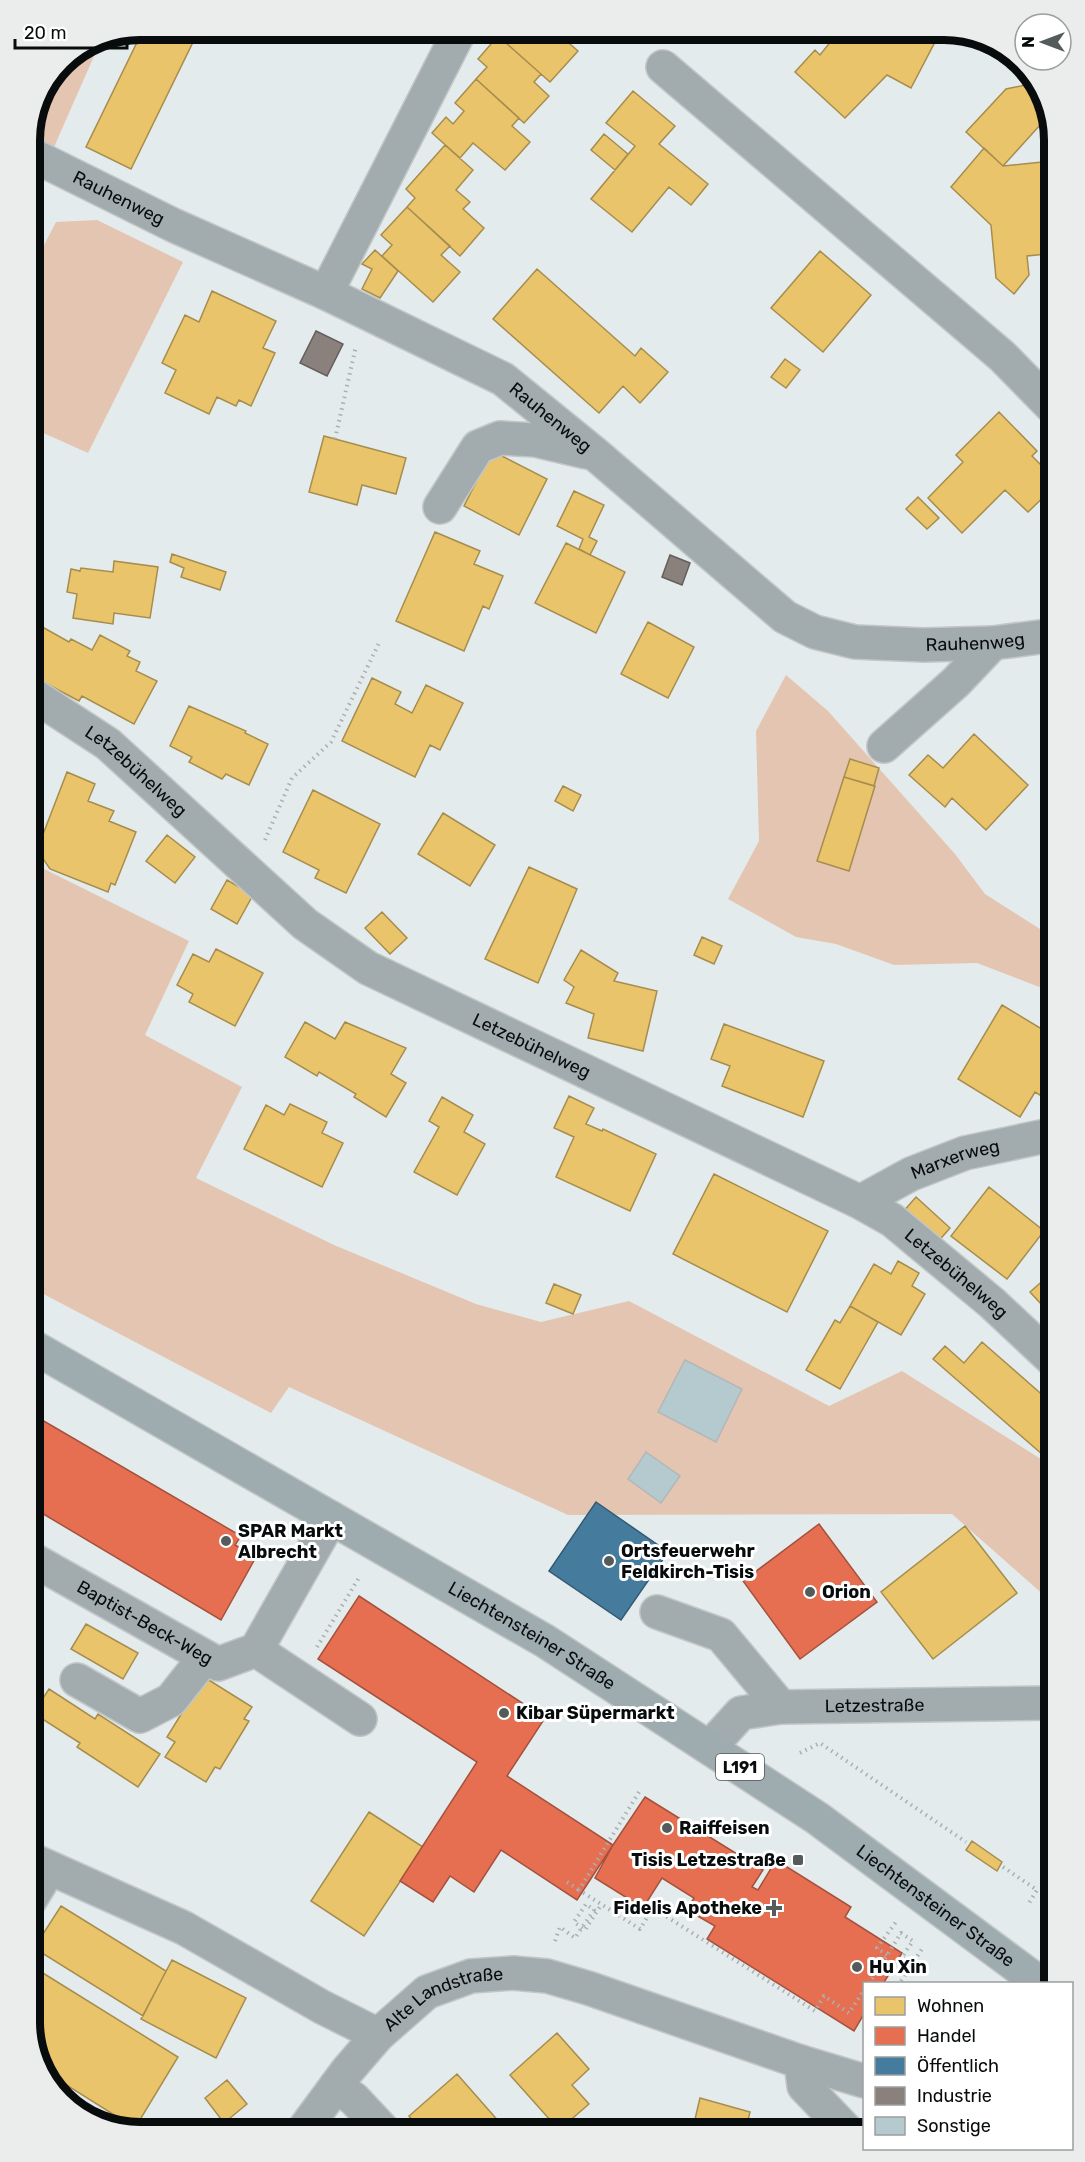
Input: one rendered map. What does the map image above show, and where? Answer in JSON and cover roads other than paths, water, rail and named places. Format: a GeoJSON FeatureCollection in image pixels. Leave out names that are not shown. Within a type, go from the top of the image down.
{"type":"FeatureCollection","features":[{"type":"Feature","properties":{"kind":"main road","name":"Liechtensteiner Straße"},"geometry":{"type":"LineString","coordinates":[[40,1351],[545,1641],[817,1818],[1040,1982]]}},
{"type":"Feature","properties":{"kind":"street"},"geometry":{"type":"LineString","coordinates":[[326,293],[455,40]]}},
{"type":"Feature","properties":{"kind":"street"},"geometry":{"type":"LineString","coordinates":[[663,67],[1002,356],[1045,400]]}},
{"type":"Feature","properties":{"kind":"street","name":"Rauhenweg"},"geometry":{"type":"LineString","coordinates":[[41,159],[173,225],[326,293],[503,379],[594,453],[785,617],[815,633],[855,642],[924,645],[993,643],[1045,636]]}},
{"type":"Feature","properties":{"kind":"street"},"geometry":{"type":"LineString","coordinates":[[440,507],[478,447],[500,438],[535,440],[594,453]]}},
{"type":"Feature","properties":{"kind":"street"},"geometry":{"type":"LineString","coordinates":[[884,746],[956,682],[993,643]]}},
{"type":"Feature","properties":{"kind":"street","name":"Letzebühelweg"},"geometry":{"type":"LineString","coordinates":[[41,700],[108,744],[305,924],[368,968],[860,1202],[892,1220],[992,1303],[1045,1353]]}},
{"type":"Feature","properties":{"kind":"street","name":"Marxerweg"},"geometry":{"type":"LineString","coordinates":[[860,1202],[911,1174],[965,1153],[1045,1136]]}},
{"type":"Feature","properties":{"kind":"street"},"geometry":{"type":"LineString","coordinates":[[331,1518],[256,1650],[360,1719]]}},
{"type":"Feature","properties":{"kind":"street","name":"Baptist-Beck-Weg"},"geometry":{"type":"LineString","coordinates":[[40,1564],[218,1664],[256,1650]]}},
{"type":"Feature","properties":{"kind":"street"},"geometry":{"type":"LineString","coordinates":[[657,1612],[721,1635],[781,1707]]}},
{"type":"Feature","properties":{"kind":"street"},"geometry":{"type":"LineString","coordinates":[[77,1680],[140,1716],[171,1700],[206,1657]]}},
{"type":"Feature","properties":{"kind":"street","name":"Letzestraße"},"geometry":{"type":"LineString","coordinates":[[710,1747],[741,1713],[781,1707],[1045,1703]]}},
{"type":"Feature","properties":{"kind":"street","name":"Alte Landstraße"},"geometry":{"type":"LineString","coordinates":[[40,1864],[184,1928],[322,2007],[378,2035],[427,1992],[471,1976],[513,1973],[547,1976],[801,2062],[863,2080]]}},
{"type":"Feature","properties":{"kind":"street"},"geometry":{"type":"LineString","coordinates":[[310,2121],[378,2035]]}},
{"type":"Feature","properties":{"kind":"street"},"geometry":{"type":"LineString","coordinates":[[801,2062],[804,2086],[838,2121]]}},
{"type":"Feature","properties":{"kind":"street"},"geometry":{"type":"LineString","coordinates":[[336,2086],[354,2099],[375,2121]]}},
{"type":"Feature","properties":{"kind":"place","name":"SPAR Markt Albrecht"},"geometry":{"type":"Point","coordinates":[226,1541]}},
{"type":"Feature","properties":{"kind":"place","name":"Ortsfeuerwehr Feldkirch-Tisis"},"geometry":{"type":"Point","coordinates":[609,1561]}},
{"type":"Feature","properties":{"kind":"place","name":"Orion"},"geometry":{"type":"Point","coordinates":[810,1592]}},
{"type":"Feature","properties":{"kind":"place","name":"Kibar Süpermarkt"},"geometry":{"type":"Point","coordinates":[504,1713]}},
{"type":"Feature","properties":{"kind":"place","name":"Raiffeisen"},"geometry":{"type":"Point","coordinates":[667,1828]}},
{"type":"Feature","properties":{"kind":"place","name":"Tisis Letzestraße"},"geometry":{"type":"Point","coordinates":[798,1860]}},
{"type":"Feature","properties":{"kind":"place","name":"Fidelis Apotheke"},"geometry":{"type":"Point","coordinates":[774,1908]}},
{"type":"Feature","properties":{"kind":"place","name":"Hu Xin"},"geometry":{"type":"Point","coordinates":[857,1967]}}]}
